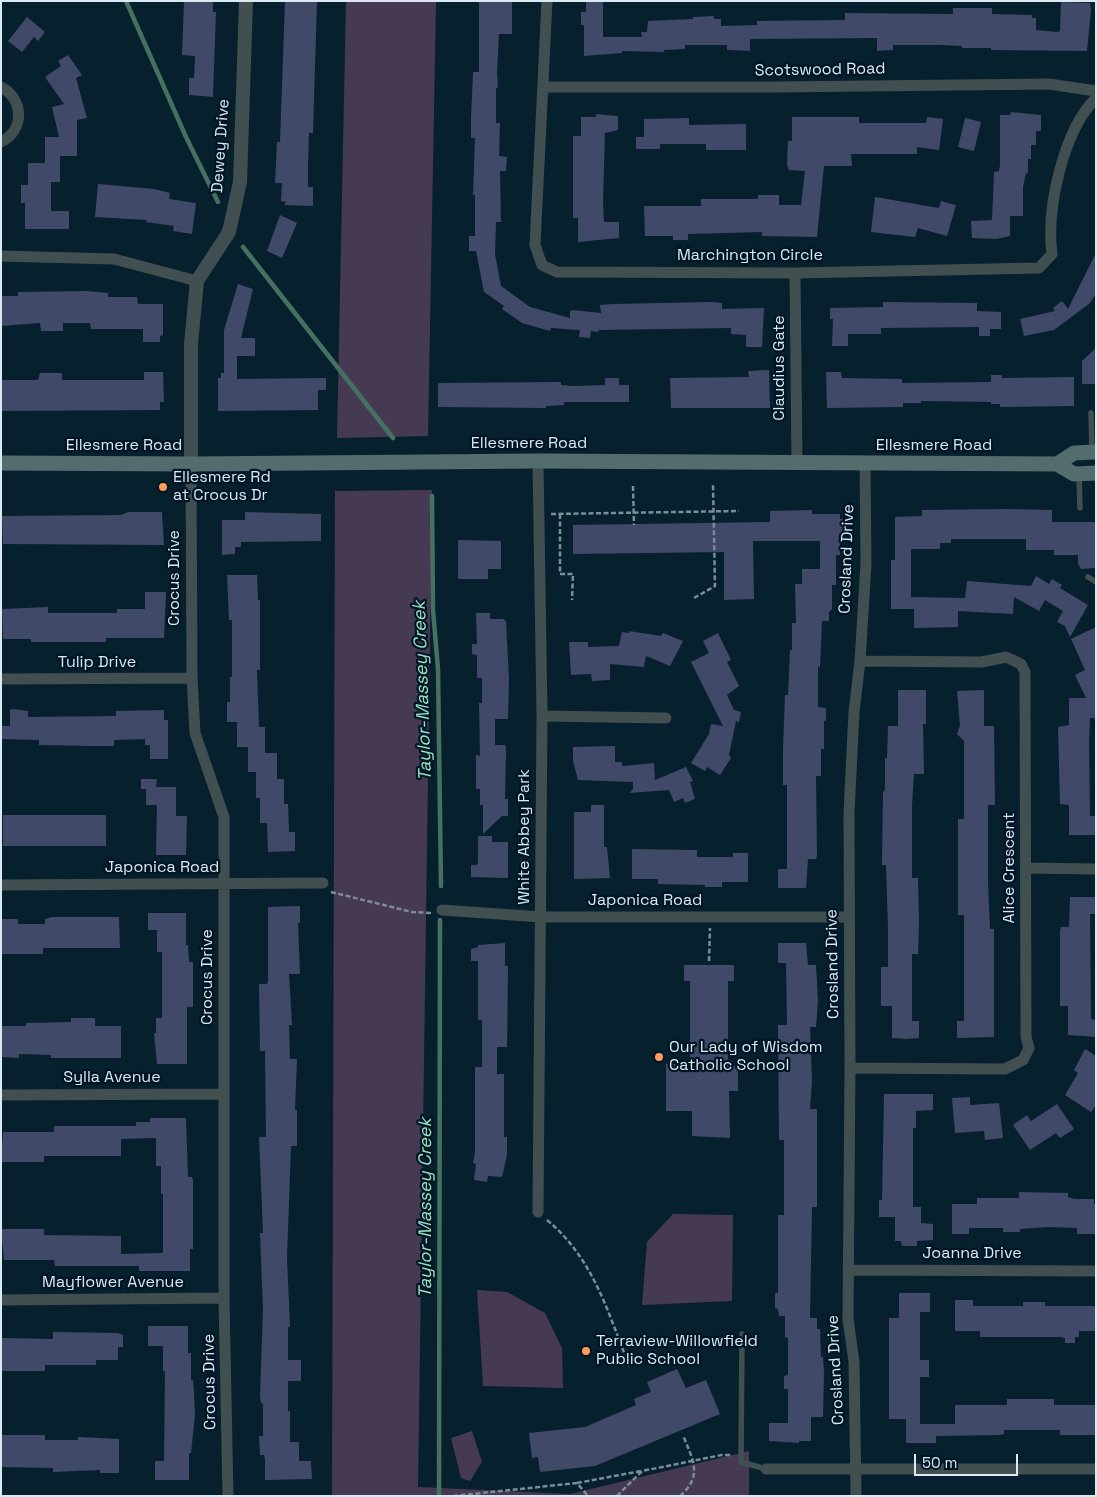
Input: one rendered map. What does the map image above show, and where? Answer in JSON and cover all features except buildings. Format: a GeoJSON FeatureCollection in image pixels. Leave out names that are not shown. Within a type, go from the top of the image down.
{"type":"FeatureCollection","features":[{"type":"Feature","properties":{"kind":"main road"},"geometry":{"type":"LineString","coordinates":[[1057,464],[1074,452],[1094,452]]}},
{"type":"Feature","properties":{"kind":"main road","name":"Ellesmere Road"},"geometry":{"type":"LineString","coordinates":[[1,462],[191,464],[538,461],[1057,464],[1074,474],[1096,474]]}},
{"type":"Feature","properties":{"kind":"street","name":"Dewey Drive"},"geometry":{"type":"LineString","coordinates":[[191,464],[192,344],[197,282],[229,232],[240,182],[246,1]]}},
{"type":"Feature","properties":{"kind":"street","name":"Marchington Circle"},"geometry":{"type":"LineString","coordinates":[[546,1],[544,87],[538,209],[535,232],[536,251],[542,265],[557,272],[795,273],[1039,268],[1052,254],[1050,234],[1055,192],[1066,152],[1088,106],[1096,98]]}},
{"type":"Feature","properties":{"kind":"street","name":"Scotswood Road"},"geometry":{"type":"LineString","coordinates":[[544,87],[1049,84],[1096,91]]}},
{"type":"Feature","properties":{"kind":"street"},"geometry":{"type":"LineString","coordinates":[[1,86],[13,96],[19,115],[13,133],[1,142]]}},
{"type":"Feature","properties":{"kind":"street"},"geometry":{"type":"LineString","coordinates":[[1,256],[114,259],[197,282]]}},
{"type":"Feature","properties":{"kind":"street","name":"Claudius Gate"},"geometry":{"type":"LineString","coordinates":[[795,273],[797,463]]}},
{"type":"Feature","properties":{"kind":"street","name":"White Abbey Park"},"geometry":{"type":"LineString","coordinates":[[538,461],[542,716],[538,1212]]}},
{"type":"Feature","properties":{"kind":"street","name":"Crosland Drive"},"geometry":{"type":"LineString","coordinates":[[856,1496],[854,1362],[848,1319],[850,1068],[848,917],[851,769],[866,564],[865,462]]}},
{"type":"Feature","properties":{"kind":"street","name":"Crocus Drive"},"geometry":{"type":"LineString","coordinates":[[191,464],[192,678],[196,742],[224,817],[224,1298],[228,1496]]}},
{"type":"Feature","properties":{"kind":"street","name":"Alice Crescent"},"geometry":{"type":"LineString","coordinates":[[850,1068],[1004,1069],[1023,1060],[1029,1048],[1026,1037],[1026,681],[1021,664],[1006,657],[982,662],[860,661]]}},
{"type":"Feature","properties":{"kind":"street","name":"Tulip Drive"},"geometry":{"type":"LineString","coordinates":[[1,679],[192,678]]}},
{"type":"Feature","properties":{"kind":"street"},"geometry":{"type":"LineString","coordinates":[[542,716],[666,718]]}},
{"type":"Feature","properties":{"kind":"street"},"geometry":{"type":"LineString","coordinates":[[1027,868],[1096,869]]}},
{"type":"Feature","properties":{"kind":"street","name":"Japonica Road"},"geometry":{"type":"LineString","coordinates":[[1,885],[323,883]]}},
{"type":"Feature","properties":{"kind":"street","name":"Japonica Road"},"geometry":{"type":"LineString","coordinates":[[442,910],[541,917],[848,917]]}},
{"type":"Feature","properties":{"kind":"street","name":"Sylla Avenue"},"geometry":{"type":"LineString","coordinates":[[1,1095],[224,1094]]}},
{"type":"Feature","properties":{"kind":"street","name":"Joanna Drive"},"geometry":{"type":"LineString","coordinates":[[848,1270],[1096,1271]]}},
{"type":"Feature","properties":{"kind":"street","name":"Mayflower Avenue"},"geometry":{"type":"LineString","coordinates":[[1,1300],[224,1298]]}},
{"type":"Feature","properties":{"kind":"street"},"geometry":{"type":"LineString","coordinates":[[766,1469],[1096,1469]]}},
{"type":"Feature","properties":{"kind":"lane"},"geometry":{"type":"LineString","coordinates":[[1091,412],[1094,452]]}},
{"type":"Feature","properties":{"kind":"lane"},"geometry":{"type":"LineString","coordinates":[[1079,474],[1080,508]]}},
{"type":"Feature","properties":{"kind":"lane"},"geometry":{"type":"LineString","coordinates":[[1088,577],[1096,582]]}},
{"type":"Feature","properties":{"kind":"lane"},"geometry":{"type":"LineString","coordinates":[[742,1334],[741,1462],[766,1469]]}},
{"type":"Feature","properties":{"kind":"path"},"geometry":{"type":"LineString","coordinates":[[694,598],[715,586],[713,485]]}},
{"type":"Feature","properties":{"kind":"path"},"geometry":{"type":"LineString","coordinates":[[633,486],[634,525]]}},
{"type":"Feature","properties":{"kind":"path"},"geometry":{"type":"LineString","coordinates":[[539,514],[739,511]]}},
{"type":"Feature","properties":{"kind":"path"},"geometry":{"type":"LineString","coordinates":[[560,514],[560,574],[572,574],[572,600]]}},
{"type":"Feature","properties":{"kind":"path"},"geometry":{"type":"LineString","coordinates":[[323,883],[324,890],[412,912],[431,913],[442,910]]}},
{"type":"Feature","properties":{"kind":"path"},"geometry":{"type":"LineString","coordinates":[[709,961],[710,917]]}},
{"type":"Feature","properties":{"kind":"path"},"geometry":{"type":"LineString","coordinates":[[538,1212],[565,1235],[592,1273],[630,1368]]}},
{"type":"Feature","properties":{"kind":"path"},"geometry":{"type":"LineString","coordinates":[[680,1496],[693,1482],[695,1472],[693,1460],[683,1435]]}},
{"type":"Feature","properties":{"kind":"path"},"geometry":{"type":"LineString","coordinates":[[453,1496],[577,1483],[722,1455],[741,1456]]}},
{"type":"Feature","properties":{"kind":"path"},"geometry":{"type":"LineString","coordinates":[[617,1496],[642,1471]]}},
{"type":"Feature","properties":{"kind":"path"},"geometry":{"type":"LineString","coordinates":[[577,1483],[588,1496]]}},
{"type":"Feature","properties":{"kind":"shaded area"},"geometry":{"type":"Polygon","coordinates":[[[346,1],[436,1],[428,436],[337,438],[346,1]]]}},
{"type":"Feature","properties":{"kind":"shaded area"},"geometry":{"type":"Polygon","coordinates":[[[432,490],[418,1487],[570,1494],[749,1451],[749,1496],[332,1496],[335,491],[432,490]]]}},
{"type":"Feature","properties":{"kind":"shaded area"},"geometry":{"type":"Polygon","coordinates":[[[673,1214],[733,1215],[732,1301],[642,1305],[647,1242],[673,1214]]]}},
{"type":"Feature","properties":{"kind":"shaded area"},"geometry":{"type":"Polygon","coordinates":[[[477,1290],[507,1292],[545,1313],[562,1348],[563,1388],[483,1386],[477,1290]]]}},
{"type":"Feature","properties":{"kind":"shaded area"},"geometry":{"type":"Polygon","coordinates":[[[472,1431],[482,1462],[470,1481],[461,1478],[451,1438],[472,1431]]]}},
{"type":"Feature","properties":{"kind":"waterway","name":"Taylor-Massey Creek"},"geometry":{"type":"LineString","coordinates":[[126,1],[186,137],[218,202]]}},
{"type":"Feature","properties":{"kind":"waterway","name":"Taylor-Massey Creek"},"geometry":{"type":"LineString","coordinates":[[243,247],[393,438]]}},
{"type":"Feature","properties":{"kind":"waterway","name":"Taylor-Massey Creek"},"geometry":{"type":"LineString","coordinates":[[432,496],[433,610],[438,669],[441,886]]}},
{"type":"Feature","properties":{"kind":"waterway","name":"Taylor-Massey Creek"},"geometry":{"type":"LineString","coordinates":[[439,1496],[440,920]]}},
{"type":"Feature","properties":{"kind":"place","name":"Ellesmere Rd at Crocus Dr"},"geometry":{"type":"Point","coordinates":[163,487]}},
{"type":"Feature","properties":{"kind":"place","name":"Our Lady of Wisdom Catholic School"},"geometry":{"type":"Point","coordinates":[659,1057]}},
{"type":"Feature","properties":{"kind":"place","name":"Terraview-Willowfield Public School"},"geometry":{"type":"Point","coordinates":[586,1351]}}]}
